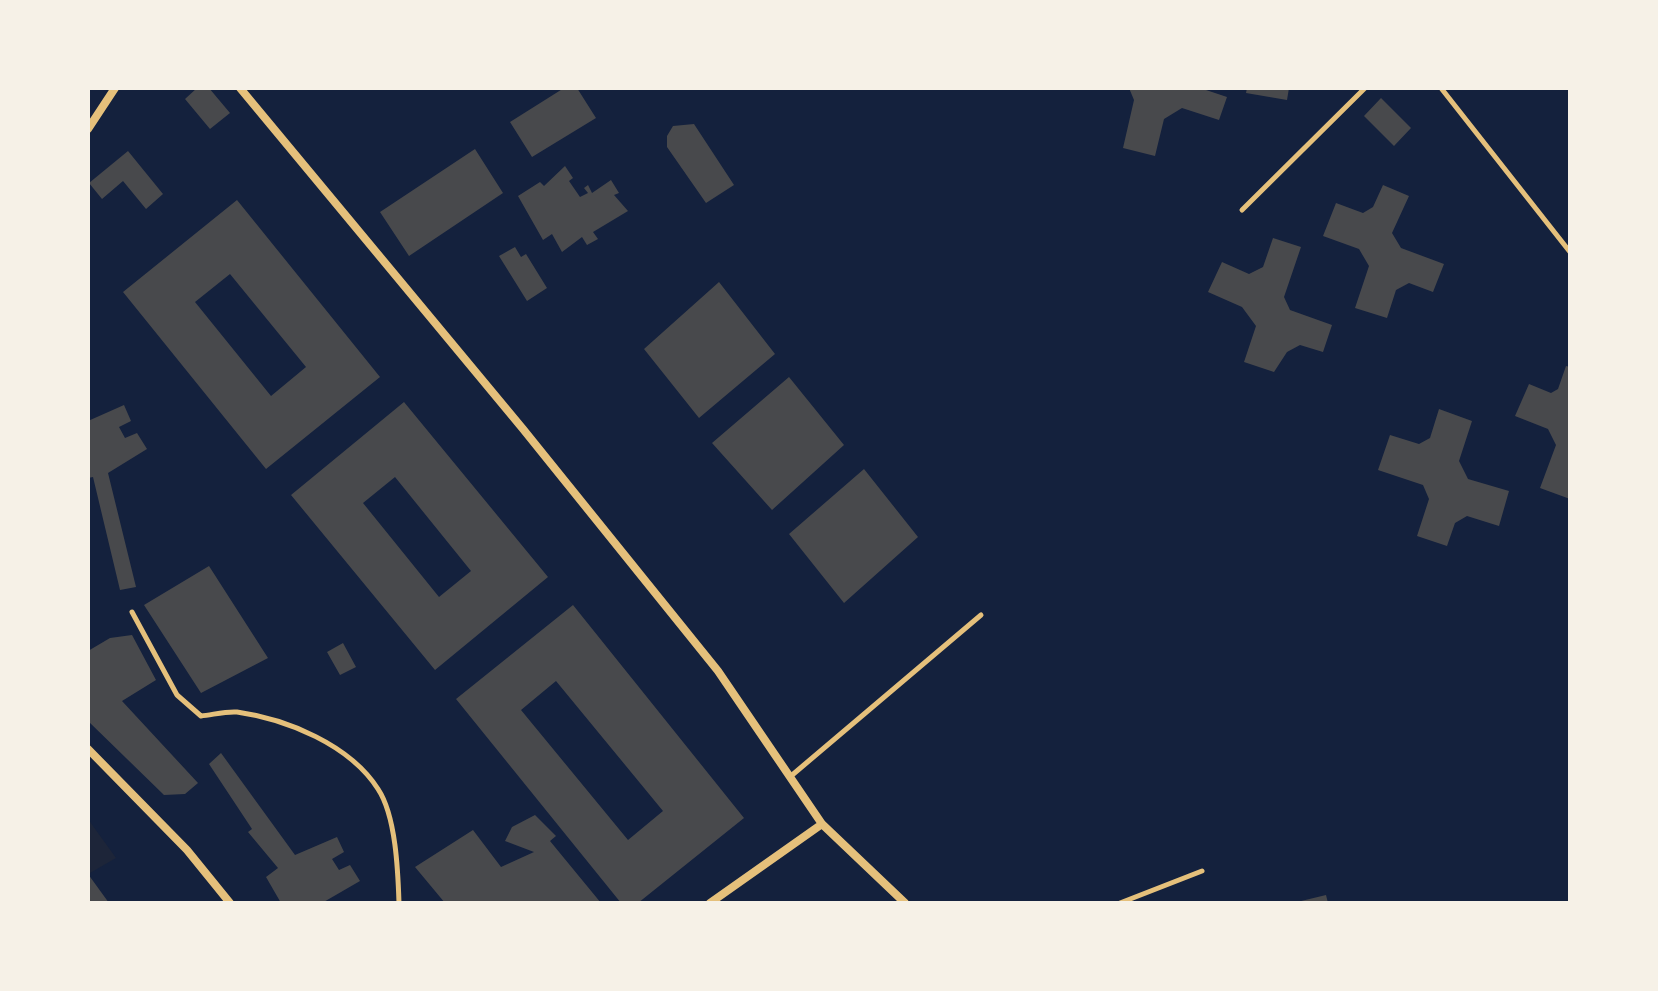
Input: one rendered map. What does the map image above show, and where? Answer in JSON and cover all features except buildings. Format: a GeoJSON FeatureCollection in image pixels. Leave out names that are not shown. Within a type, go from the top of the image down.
{"type":"FeatureCollection","features":[{"type":"Feature","properties":{"kind":"street"},"geometry":{"type":"LineString","coordinates":[[88,129],[115,88]]}},
{"type":"Feature","properties":{"kind":"street"},"geometry":{"type":"LineString","coordinates":[[240,88],[523,429],[718,671],[822,824],[905,903]]}},
{"type":"Feature","properties":{"kind":"street"},"geometry":{"type":"LineString","coordinates":[[88,749],[187,850],[230,903]]}},
{"type":"Feature","properties":{"kind":"street"},"geometry":{"type":"LineString","coordinates":[[710,903],[822,824]]}},
{"type":"Feature","properties":{"kind":"lane"},"geometry":{"type":"LineString","coordinates":[[1242,210],[1365,88]]}},
{"type":"Feature","properties":{"kind":"lane"},"geometry":{"type":"LineString","coordinates":[[1441,88],[1570,252]]}},
{"type":"Feature","properties":{"kind":"lane"},"geometry":{"type":"LineString","coordinates":[[132,612],[177,695],[201,716],[235,712],[289,724],[348,757],[379,790],[398,872],[399,903]]}},
{"type":"Feature","properties":{"kind":"lane"},"geometry":{"type":"LineString","coordinates":[[790,777],[981,615]]}},
{"type":"Feature","properties":{"kind":"lane"},"geometry":{"type":"LineString","coordinates":[[1120,903],[1202,871]]}},
{"type":"Feature","properties":{"kind":"shaded area"},"geometry":{"type":"Polygon","coordinates":[[[88,819],[116,858],[90,873],[88,871],[88,819]]]}}]}
